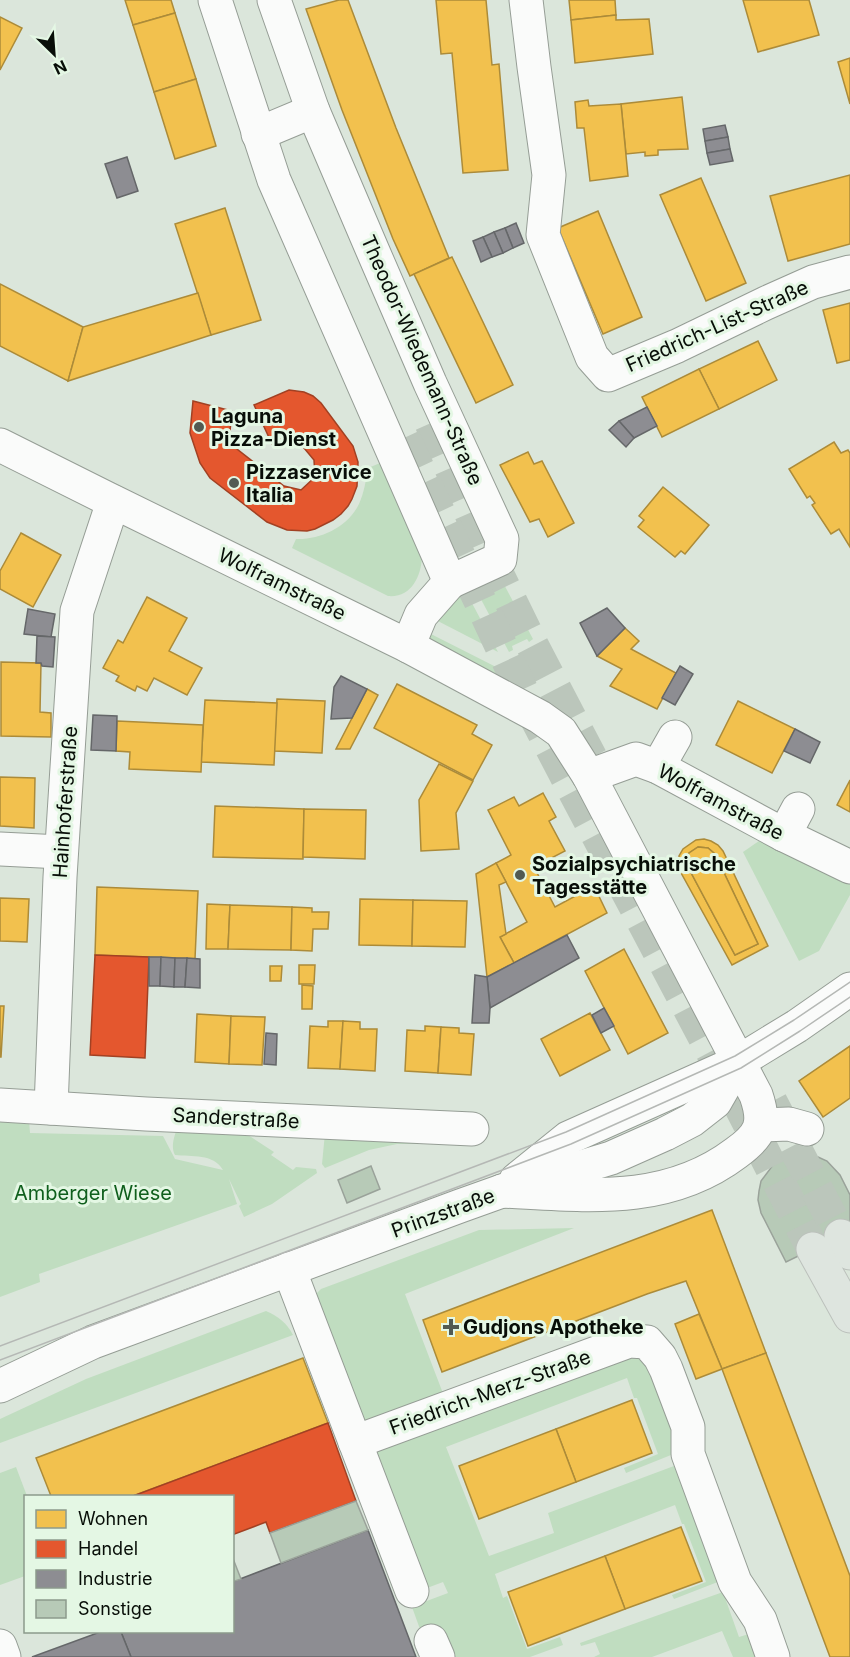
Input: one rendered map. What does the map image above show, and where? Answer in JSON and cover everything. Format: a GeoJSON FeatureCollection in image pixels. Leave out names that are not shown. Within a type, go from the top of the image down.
{"type":"FeatureCollection","features":[{"type":"Feature","properties":{"kind":"main road"},"geometry":{"type":"LineString","coordinates":[[834,1246],[850,1316]]}},
{"type":"Feature","properties":{"kind":"street"},"geometry":{"type":"LineString","coordinates":[[215,0],[274,180],[450,582]]}},
{"type":"Feature","properties":{"kind":"street","name":"Theodor-Wiedemann-Straße"},"geometry":{"type":"LineString","coordinates":[[274,0],[314,111],[426,372],[502,539],[500,559],[450,582],[421,615],[408,646]]}},
{"type":"Feature","properties":{"kind":"street","name":"Friedrich-List-Straße"},"geometry":{"type":"LineString","coordinates":[[526,0],[549,176],[543,235],[592,357],[608,375],[677,346],[794,290],[813,282],[850,272]]}},
{"type":"Feature","properties":{"kind":"street"},"geometry":{"type":"LineString","coordinates":[[258,134],[314,111]]}},
{"type":"Feature","properties":{"kind":"street","name":"Wolframstraße"},"geometry":{"type":"LineString","coordinates":[[0,444],[113,502],[408,646],[540,717],[561,732],[589,776],[636,759],[791,822],[850,867]]}},
{"type":"Feature","properties":{"kind":"street","name":"Hainhoferstraße"},"geometry":{"type":"LineString","coordinates":[[51,1108],[61,852],[77,611],[113,502]]}},
{"type":"Feature","properties":{"kind":"street"},"geometry":{"type":"LineString","coordinates":[[658,767],[675,737]]}},
{"type":"Feature","properties":{"kind":"street"},"geometry":{"type":"LineString","coordinates":[[502,1191],[614,1194],[661,1189],[710,1171],[742,1149],[754,1138],[762,1125],[756,1095],[589,776]]}},
{"type":"Feature","properties":{"kind":"street"},"geometry":{"type":"LineString","coordinates":[[0,849],[61,852]]}},
{"type":"Feature","properties":{"kind":"street","name":"Prinzstraße"},"geometry":{"type":"LineString","coordinates":[[0,1386],[93,1342],[502,1191],[611,1158],[665,1134],[692,1120],[715,1102],[738,1062],[797,1026],[850,989]]}},
{"type":"Feature","properties":{"kind":"street","name":"Sanderstraße"},"geometry":{"type":"LineString","coordinates":[[0,1106],[472,1129]]}},
{"type":"Feature","properties":{"kind":"street"},"geometry":{"type":"LineString","coordinates":[[762,1125],[789,1124],[807,1129]]}},
{"type":"Feature","properties":{"kind":"street"},"geometry":{"type":"LineString","coordinates":[[289,1269],[412,1591]]}},
{"type":"Feature","properties":{"kind":"street","name":"Friedrich-Merz-Straße"},"geometry":{"type":"LineString","coordinates":[[355,1442],[629,1341],[647,1342],[660,1357],[688,1427],[688,1454],[735,1582],[760,1620],[773,1657]]}},
{"type":"Feature","properties":{"kind":"street"},"geometry":{"type":"LineString","coordinates":[[0,1646],[4,1657]]}},
{"type":"Feature","properties":{"kind":"green space"},"geometry":{"type":"Polygon","coordinates":[[[385,461],[422,557],[420,572],[413,585],[403,594],[396,596],[388,596],[292,548],[296,539],[324,534],[348,519],[361,500],[368,468],[385,461]]]}},
{"type":"Feature","properties":{"kind":"green space"},"geometry":{"type":"Polygon","coordinates":[[[499,575],[533,639],[529,642],[527,639],[512,646],[513,650],[509,652],[475,588],[499,575]]]}},
{"type":"Feature","properties":{"kind":"green space"},"geometry":{"type":"Polygon","coordinates":[[[466,592],[498,652],[432,618],[440,606],[466,592]]]}},
{"type":"Feature","properties":{"kind":"green space"},"geometry":{"type":"Polygon","coordinates":[[[427,632],[504,671],[507,684],[424,641],[427,632]]]}},
{"type":"Feature","properties":{"kind":"green space"},"geometry":{"type":"Polygon","coordinates":[[[766,836],[850,880],[850,895],[819,951],[799,961],[743,852],[766,836]]]}},
{"type":"Feature","properties":{"kind":"green space","name":"Amberger Wiese"},"geometry":{"type":"Polygon","coordinates":[[[0,1119],[29,1120],[30,1133],[163,1136],[175,1159],[223,1170],[208,1158],[175,1155],[173,1144],[178,1125],[248,1135],[274,1152],[271,1155],[293,1170],[296,1167],[316,1169],[317,1173],[272,1204],[244,1217],[239,1206],[241,1204],[229,1179],[237,1204],[39,1274],[40,1282],[0,1297],[0,1119]]]}},
{"type":"Feature","properties":{"kind":"green space"},"geometry":{"type":"Polygon","coordinates":[[[325,1133],[443,1144],[397,1144],[369,1150],[325,1168],[322,1164],[325,1133]]]}},
{"type":"Feature","properties":{"kind":"green space"},"geometry":{"type":"Polygon","coordinates":[[[574,1228],[405,1294],[444,1396],[367,1422],[362,1418],[326,1320],[315,1299],[321,1289],[479,1230],[574,1228]]]}},
{"type":"Feature","properties":{"kind":"green space"},"geometry":{"type":"Polygon","coordinates":[[[266,1311],[282,1320],[293,1335],[0,1443],[0,1419],[86,1379],[266,1311]]]}},
{"type":"Feature","properties":{"kind":"green space"},"geometry":{"type":"Polygon","coordinates":[[[630,1354],[646,1361],[681,1451],[626,1473],[624,1468],[658,1454],[627,1378],[446,1447],[489,1556],[554,1533],[548,1513],[674,1466],[691,1510],[728,1578],[674,1599],[672,1595],[706,1582],[675,1505],[495,1574],[503,1598],[507,1596],[527,1649],[560,1637],[563,1645],[530,1657],[445,1657],[425,1643],[408,1596],[420,1592],[424,1602],[448,1593],[443,1582],[427,1588],[374,1450],[630,1354]]]}},
{"type":"Feature","properties":{"kind":"green space"},"geometry":{"type":"Polygon","coordinates":[[[16,1467],[27,1495],[24,1495],[24,1576],[0,1585],[0,1473],[16,1467]]]}},
{"type":"Feature","properties":{"kind":"green space"},"geometry":{"type":"Polygon","coordinates":[[[723,1592],[739,1637],[749,1634],[765,1657],[733,1657],[722,1631],[652,1657],[594,1657],[600,1654],[595,1642],[581,1646],[580,1643],[723,1592]]]}},
{"type":"Feature","properties":{"kind":"building: Wohnen"},"geometry":{"type":"Polygon","coordinates":[[[125,0],[171,0],[175,13],[133,25],[125,0]]]}},
{"type":"Feature","properties":{"kind":"building: Wohnen"},"geometry":{"type":"Polygon","coordinates":[[[339,0],[348,0],[396,128],[449,258],[410,276],[342,110],[306,9],[339,0]]]}},
{"type":"Feature","properties":{"kind":"building: Wohnen"},"geometry":{"type":"Polygon","coordinates":[[[436,0],[486,0],[492,65],[499,64],[508,170],[463,173],[452,53],[441,54],[436,0]]]}},
{"type":"Feature","properties":{"kind":"building: Wohnen"},"geometry":{"type":"Polygon","coordinates":[[[569,0],[615,0],[616,15],[571,20],[569,0]]]}},
{"type":"Feature","properties":{"kind":"building: Wohnen"},"geometry":{"type":"Polygon","coordinates":[[[743,0],[809,0],[819,35],[758,52],[743,0]]]}},
{"type":"Feature","properties":{"kind":"building: Wohnen"},"geometry":{"type":"Polygon","coordinates":[[[175,13],[196,79],[154,92],[133,25],[175,13]]]}},
{"type":"Feature","properties":{"kind":"building: Wohnen"},"geometry":{"type":"Polygon","coordinates":[[[616,15],[616,20],[649,19],[653,54],[575,63],[571,20],[616,15]]]}},
{"type":"Feature","properties":{"kind":"building: Wohnen"},"geometry":{"type":"Polygon","coordinates":[[[0,17],[22,28],[0,70],[0,17]]]}},
{"type":"Feature","properties":{"kind":"building: Wohnen"},"geometry":{"type":"Polygon","coordinates":[[[850,58],[850,104],[838,62],[850,58]]]}},
{"type":"Feature","properties":{"kind":"building: Wohnen"},"geometry":{"type":"Polygon","coordinates":[[[196,79],[216,146],[175,159],[154,92],[196,79]]]}},
{"type":"Feature","properties":{"kind":"building: Wohnen"},"geometry":{"type":"Polygon","coordinates":[[[682,97],[688,149],[658,150],[658,155],[645,156],[645,152],[626,154],[621,104],[682,97]]]}},
{"type":"Feature","properties":{"kind":"building: Wohnen"},"geometry":{"type":"Polygon","coordinates":[[[588,100],[589,106],[621,104],[628,176],[590,181],[584,128],[577,128],[575,102],[588,100]]]}},
{"type":"Feature","properties":{"kind":"building: Wohnen"},"geometry":{"type":"Polygon","coordinates":[[[850,175],[850,244],[788,261],[770,196],[850,175]]]}},
{"type":"Feature","properties":{"kind":"building: Wohnen"},"geometry":{"type":"Polygon","coordinates":[[[701,178],[746,283],[706,301],[660,195],[701,178]]]}},
{"type":"Feature","properties":{"kind":"building: Wohnen"},"geometry":{"type":"Polygon","coordinates":[[[225,208],[261,320],[211,335],[175,224],[225,208]]]}},
{"type":"Feature","properties":{"kind":"building: Wohnen"},"geometry":{"type":"Polygon","coordinates":[[[598,211],[642,317],[603,334],[558,228],[598,211]]]}},
{"type":"Feature","properties":{"kind":"building: Wohnen"},"geometry":{"type":"Polygon","coordinates":[[[452,257],[513,385],[476,403],[414,274],[452,257]]]}},
{"type":"Feature","properties":{"kind":"building: Wohnen"},"geometry":{"type":"Polygon","coordinates":[[[0,284],[83,327],[68,381],[0,346],[0,284]]]}},
{"type":"Feature","properties":{"kind":"building: Wohnen"},"geometry":{"type":"Polygon","coordinates":[[[198,293],[211,335],[68,381],[83,327],[198,293]]]}},
{"type":"Feature","properties":{"kind":"building: Wohnen"},"geometry":{"type":"Polygon","coordinates":[[[850,303],[850,360],[837,363],[823,310],[850,303]]]}},
{"type":"Feature","properties":{"kind":"building: Wohnen"},"geometry":{"type":"Polygon","coordinates":[[[758,341],[777,380],[719,409],[699,369],[758,341]]]}},
{"type":"Feature","properties":{"kind":"building: Wohnen"},"geometry":{"type":"Polygon","coordinates":[[[699,369],[719,409],[662,437],[642,397],[699,369]]]}},
{"type":"Feature","properties":{"kind":"building: Wohnen"},"geometry":{"type":"Polygon","coordinates":[[[834,442],[841,453],[848,450],[850,453],[850,547],[839,529],[831,534],[812,505],[815,503],[810,496],[807,498],[789,469],[834,442]]]}},
{"type":"Feature","properties":{"kind":"building: Wohnen"},"geometry":{"type":"Polygon","coordinates":[[[528,452],[534,464],[542,461],[574,523],[548,537],[539,519],[530,522],[500,465],[528,452]]]}},
{"type":"Feature","properties":{"kind":"building: Wohnen"},"geometry":{"type":"Polygon","coordinates":[[[663,487],[709,525],[685,554],[681,551],[675,557],[638,527],[644,520],[639,516],[663,487]]]}},
{"type":"Feature","properties":{"kind":"building: Wohnen"},"geometry":{"type":"Polygon","coordinates":[[[21,533],[61,555],[33,607],[0,589],[0,571],[21,533]]]}},
{"type":"Feature","properties":{"kind":"building: Wohnen"},"geometry":{"type":"Polygon","coordinates":[[[147,597],[187,618],[169,651],[202,668],[187,695],[154,678],[147,691],[137,686],[135,691],[116,681],[119,676],[103,668],[118,640],[123,643],[147,597]]]}},
{"type":"Feature","properties":{"kind":"building: Wohnen"},"geometry":{"type":"Polygon","coordinates":[[[625,628],[639,641],[631,649],[676,673],[657,709],[610,686],[622,669],[597,656],[625,628]]]}},
{"type":"Feature","properties":{"kind":"building: Wohnen"},"geometry":{"type":"Polygon","coordinates":[[[1,662],[41,663],[40,712],[51,713],[51,737],[1,736],[1,662]]]}},
{"type":"Feature","properties":{"kind":"building: Wohnen"},"geometry":{"type":"Polygon","coordinates":[[[397,684],[477,725],[472,734],[492,745],[473,780],[374,728],[397,684]]]}},
{"type":"Feature","properties":{"kind":"building: Wohnen"},"geometry":{"type":"Polygon","coordinates":[[[367,689],[378,695],[350,749],[336,749],[367,689]]]}},
{"type":"Feature","properties":{"kind":"building: Wohnen"},"geometry":{"type":"Polygon","coordinates":[[[277,699],[325,701],[322,753],[274,751],[277,699]]]}},
{"type":"Feature","properties":{"kind":"building: Wohnen"},"geometry":{"type":"Polygon","coordinates":[[[205,700],[277,703],[274,765],[201,762],[205,700]]]}},
{"type":"Feature","properties":{"kind":"building: Wohnen"},"geometry":{"type":"Polygon","coordinates":[[[738,701],[795,729],[772,773],[716,745],[738,701]]]}},
{"type":"Feature","properties":{"kind":"building: Wohnen"},"geometry":{"type":"Polygon","coordinates":[[[117,721],[203,725],[201,772],[129,769],[130,752],[116,751],[117,721]]]}},
{"type":"Feature","properties":{"kind":"building: Wohnen"},"geometry":{"type":"Polygon","coordinates":[[[439,764],[473,781],[456,813],[459,849],[421,851],[419,800],[439,764]]]}},
{"type":"Feature","properties":{"kind":"building: Wohnen"},"geometry":{"type":"Polygon","coordinates":[[[0,777],[35,778],[34,828],[0,826],[0,777]]]}},
{"type":"Feature","properties":{"kind":"building: Wohnen"},"geometry":{"type":"Polygon","coordinates":[[[850,780],[850,812],[837,805],[850,780]]]}},
{"type":"Feature","properties":{"kind":"building: Wohnen","name":"Sozialpsychiatrische Tagesstätte"},"geometry":{"type":"Polygon","coordinates":[[[543,793],[556,817],[549,821],[565,851],[534,867],[555,907],[594,886],[607,913],[514,963],[500,937],[527,922],[496,863],[511,855],[488,810],[514,797],[519,806],[543,793]]]}},
{"type":"Feature","properties":{"kind":"building: Wohnen"},"geometry":{"type":"Polygon","coordinates":[[[215,806],[304,809],[303,859],[213,857],[215,806]]]}},
{"type":"Feature","properties":{"kind":"building: Wohnen"},"geometry":{"type":"Polygon","coordinates":[[[304,809],[366,810],[365,859],[303,857],[304,809]]]}},
{"type":"Feature","properties":{"kind":"building: Wohnen"},"geometry":{"type":"Polygon","coordinates":[[[696,840],[711,841],[723,851],[768,946],[732,965],[680,871],[679,856],[683,849],[696,840]],[[698,847],[689,853],[688,867],[735,955],[758,944],[715,854],[708,848],[698,847]]]}},
{"type":"Feature","properties":{"kind":"building: Wohnen"},"geometry":{"type":"Polygon","coordinates":[[[698,847],[708,848],[715,854],[758,944],[735,955],[688,867],[689,853],[698,847]]]}},
{"type":"Feature","properties":{"kind":"building: Wohnen"},"geometry":{"type":"Polygon","coordinates":[[[496,863],[506,882],[499,885],[506,934],[500,937],[514,963],[487,977],[476,874],[496,863]]]}},
{"type":"Feature","properties":{"kind":"building: Wohnen"},"geometry":{"type":"Polygon","coordinates":[[[97,887],[198,891],[195,959],[95,955],[97,887]]]}},
{"type":"Feature","properties":{"kind":"building: Wohnen"},"geometry":{"type":"Polygon","coordinates":[[[0,898],[29,899],[27,942],[0,941],[0,898]]]}},
{"type":"Feature","properties":{"kind":"building: Wohnen"},"geometry":{"type":"Polygon","coordinates":[[[360,899],[413,900],[412,946],[359,945],[360,899]]]}},
{"type":"Feature","properties":{"kind":"building: Wohnen"},"geometry":{"type":"Polygon","coordinates":[[[413,900],[467,901],[465,947],[412,946],[413,900]]]}},
{"type":"Feature","properties":{"kind":"building: Wohnen"},"geometry":{"type":"Polygon","coordinates":[[[207,904],[230,905],[228,949],[206,949],[207,904]]]}},
{"type":"Feature","properties":{"kind":"building: Wohnen"},"geometry":{"type":"Polygon","coordinates":[[[230,905],[292,907],[291,950],[228,949],[230,905]]]}},
{"type":"Feature","properties":{"kind":"building: Wohnen"},"geometry":{"type":"Polygon","coordinates":[[[292,907],[312,908],[312,912],[329,912],[328,929],[313,929],[312,951],[291,950],[292,907]]]}},
{"type":"Feature","properties":{"kind":"building: Wohnen"},"geometry":{"type":"Polygon","coordinates":[[[624,949],[668,1033],[628,1054],[585,971],[624,949]]]}},
{"type":"Feature","properties":{"kind":"building: Wohnen"},"geometry":{"type":"Polygon","coordinates":[[[299,965],[315,965],[314,984],[299,984],[299,965]]]}},
{"type":"Feature","properties":{"kind":"building: Wohnen"},"geometry":{"type":"Polygon","coordinates":[[[270,966],[282,966],[281,981],[270,981],[270,966]]]}},
{"type":"Feature","properties":{"kind":"building: Wohnen"},"geometry":{"type":"Polygon","coordinates":[[[302,985],[313,986],[312,1009],[302,1009],[302,985]]]}},
{"type":"Feature","properties":{"kind":"building: Wohnen"},"geometry":{"type":"Polygon","coordinates":[[[0,1006],[4,1006],[1,1057],[0,1057],[0,1006]]]}},
{"type":"Feature","properties":{"kind":"building: Wohnen"},"geometry":{"type":"Polygon","coordinates":[[[590,1013],[610,1050],[560,1076],[541,1039],[590,1013]]]}},
{"type":"Feature","properties":{"kind":"building: Wohnen"},"geometry":{"type":"Polygon","coordinates":[[[197,1014],[231,1016],[229,1064],[195,1062],[197,1014]]]}},
{"type":"Feature","properties":{"kind":"building: Wohnen"},"geometry":{"type":"Polygon","coordinates":[[[231,1016],[265,1017],[262,1065],[229,1064],[231,1016]]]}},
{"type":"Feature","properties":{"kind":"building: Wohnen"},"geometry":{"type":"Polygon","coordinates":[[[328,1021],[343,1021],[340,1069],[308,1068],[310,1026],[328,1027],[328,1021]]]}},
{"type":"Feature","properties":{"kind":"building: Wohnen"},"geometry":{"type":"Polygon","coordinates":[[[343,1021],[360,1022],[360,1029],[377,1029],[375,1071],[340,1069],[343,1021]]]}},
{"type":"Feature","properties":{"kind":"building: Wohnen"},"geometry":{"type":"Polygon","coordinates":[[[425,1026],[441,1027],[438,1073],[405,1071],[407,1030],[425,1031],[425,1026]]]}},
{"type":"Feature","properties":{"kind":"building: Wohnen"},"geometry":{"type":"Polygon","coordinates":[[[441,1027],[459,1028],[459,1033],[474,1034],[471,1075],[438,1073],[441,1027]]]}},
{"type":"Feature","properties":{"kind":"building: Wohnen"},"geometry":{"type":"Polygon","coordinates":[[[850,1046],[850,1098],[823,1117],[799,1081],[850,1046]]]}},
{"type":"Feature","properties":{"kind":"building: Wohnen"},"geometry":{"type":"Polygon","coordinates":[[[712,1210],[766,1353],[722,1369],[686,1281],[442,1372],[423,1320],[712,1210]]]}},
{"type":"Feature","properties":{"kind":"building: Wohnen"},"geometry":{"type":"Polygon","coordinates":[[[699,1314],[722,1369],[696,1379],[675,1324],[699,1314]]]}},
{"type":"Feature","properties":{"kind":"building: Wohnen"},"geometry":{"type":"Polygon","coordinates":[[[766,1353],[850,1576],[850,1657],[830,1657],[722,1369],[766,1353]]]}},
{"type":"Feature","properties":{"kind":"building: Wohnen"},"geometry":{"type":"Polygon","coordinates":[[[303,1358],[328,1423],[136,1495],[51,1495],[36,1458],[303,1358]]]}},
{"type":"Feature","properties":{"kind":"building: Wohnen"},"geometry":{"type":"Polygon","coordinates":[[[632,1400],[652,1453],[576,1482],[556,1429],[632,1400]]]}},
{"type":"Feature","properties":{"kind":"building: Wohnen"},"geometry":{"type":"Polygon","coordinates":[[[556,1429],[576,1482],[479,1519],[459,1466],[556,1429]]]}},
{"type":"Feature","properties":{"kind":"building: Wohnen"},"geometry":{"type":"Polygon","coordinates":[[[681,1527],[702,1581],[625,1609],[605,1556],[681,1527]]]}},
{"type":"Feature","properties":{"kind":"building: Wohnen"},"geometry":{"type":"Polygon","coordinates":[[[605,1556],[625,1609],[528,1646],[508,1592],[605,1556]]]}},
{"type":"Feature","properties":{"kind":"building: Handel"},"geometry":{"type":"Polygon","coordinates":[[[289,390],[304,392],[321,403],[353,446],[358,462],[357,486],[348,506],[333,520],[307,531],[287,530],[267,522],[210,478],[200,463],[190,433],[193,401],[232,411],[230,431],[237,449],[284,486],[301,490],[315,477],[314,460],[294,436],[272,444],[254,405],[289,390]]]}},
{"type":"Feature","properties":{"kind":"building: Handel"},"geometry":{"type":"Polygon","coordinates":[[[95,955],[149,957],[145,1058],[90,1055],[95,955]]]}},
{"type":"Feature","properties":{"kind":"building: Handel"},"geometry":{"type":"Polygon","coordinates":[[[328,1423],[356,1501],[270,1533],[266,1522],[234,1534],[234,1495],[136,1495],[328,1423]]]}},
{"type":"Feature","properties":{"kind":"building: Industrie"},"geometry":{"type":"Polygon","coordinates":[[[725,125],[728,137],[705,141],[703,129],[725,125]]]}},
{"type":"Feature","properties":{"kind":"building: Industrie"},"geometry":{"type":"Polygon","coordinates":[[[728,137],[730,149],[707,153],[705,141],[728,137]]]}},
{"type":"Feature","properties":{"kind":"building: Industrie"},"geometry":{"type":"Polygon","coordinates":[[[730,149],[733,161],[710,165],[707,153],[730,149]]]}},
{"type":"Feature","properties":{"kind":"building: Industrie"},"geometry":{"type":"Polygon","coordinates":[[[127,157],[138,191],[117,198],[105,164],[127,157]]]}},
{"type":"Feature","properties":{"kind":"building: Industrie"},"geometry":{"type":"Polygon","coordinates":[[[516,223],[524,243],[513,248],[505,228],[516,223]]]}},
{"type":"Feature","properties":{"kind":"building: Industrie"},"geometry":{"type":"Polygon","coordinates":[[[505,228],[513,248],[503,253],[494,232],[505,228]]]}},
{"type":"Feature","properties":{"kind":"building: Industrie"},"geometry":{"type":"Polygon","coordinates":[[[494,232],[503,253],[492,257],[483,237],[494,232]]]}},
{"type":"Feature","properties":{"kind":"building: Industrie"},"geometry":{"type":"Polygon","coordinates":[[[483,237],[492,257],[481,262],[473,241],[483,237]]]}},
{"type":"Feature","properties":{"kind":"building: Industrie"},"geometry":{"type":"Polygon","coordinates":[[[647,407],[657,426],[634,438],[619,421],[647,407]]]}},
{"type":"Feature","properties":{"kind":"building: Industrie"},"geometry":{"type":"Polygon","coordinates":[[[619,421],[634,438],[626,447],[609,430],[619,421]]]}},
{"type":"Feature","properties":{"kind":"building: Industrie"},"geometry":{"type":"Polygon","coordinates":[[[607,608],[625,628],[597,656],[580,623],[607,608]]]}},
{"type":"Feature","properties":{"kind":"building: Industrie"},"geometry":{"type":"Polygon","coordinates":[[[28,609],[55,614],[51,637],[24,634],[28,609]]]}},
{"type":"Feature","properties":{"kind":"building: Industrie"},"geometry":{"type":"Polygon","coordinates":[[[37,636],[55,637],[53,667],[36,663],[37,636]]]}},
{"type":"Feature","properties":{"kind":"building: Industrie"},"geometry":{"type":"Polygon","coordinates":[[[680,666],[693,674],[675,705],[662,698],[680,666]]]}},
{"type":"Feature","properties":{"kind":"building: Industrie"},"geometry":{"type":"Polygon","coordinates":[[[341,676],[367,689],[352,718],[331,719],[334,687],[341,676]]]}},
{"type":"Feature","properties":{"kind":"building: Industrie"},"geometry":{"type":"Polygon","coordinates":[[[93,715],[117,716],[116,751],[91,750],[93,715]]]}},
{"type":"Feature","properties":{"kind":"building: Industrie"},"geometry":{"type":"Polygon","coordinates":[[[795,729],[820,742],[810,763],[784,751],[795,729]]]}},
{"type":"Feature","properties":{"kind":"building: Industrie"},"geometry":{"type":"Polygon","coordinates":[[[567,935],[579,958],[490,1008],[487,977],[567,935]]]}},
{"type":"Feature","properties":{"kind":"building: Industrie"},"geometry":{"type":"Polygon","coordinates":[[[149,957],[161,957],[160,986],[149,986],[149,957]]]}},
{"type":"Feature","properties":{"kind":"building: Industrie"},"geometry":{"type":"Polygon","coordinates":[[[161,957],[175,958],[174,987],[160,986],[161,957]]]}},
{"type":"Feature","properties":{"kind":"building: Industrie"},"geometry":{"type":"Polygon","coordinates":[[[175,958],[187,958],[185,987],[174,987],[175,958]]]}},
{"type":"Feature","properties":{"kind":"building: Industrie"},"geometry":{"type":"Polygon","coordinates":[[[187,958],[200,959],[200,988],[185,987],[187,958]]]}},
{"type":"Feature","properties":{"kind":"building: Industrie"},"geometry":{"type":"Polygon","coordinates":[[[475,975],[487,977],[489,1023],[472,1023],[475,975]]]}},
{"type":"Feature","properties":{"kind":"building: Industrie"},"geometry":{"type":"Polygon","coordinates":[[[604,1008],[614,1026],[601,1033],[592,1015],[604,1008]]]}},
{"type":"Feature","properties":{"kind":"building: Industrie"},"geometry":{"type":"Polygon","coordinates":[[[266,1033],[277,1034],[276,1065],[264,1064],[266,1033]]]}},
{"type":"Feature","properties":{"kind":"building: Industrie"},"geometry":{"type":"Polygon","coordinates":[[[368,1530],[416,1657],[131,1657],[121,1633],[234,1633],[234,1581],[368,1530]]]}},
{"type":"Feature","properties":{"kind":"building: Industrie"},"geometry":{"type":"Polygon","coordinates":[[[97,1633],[121,1633],[131,1657],[32,1657],[97,1633]]]}},
{"type":"Feature","properties":{"kind":"building: Sonstige"},"geometry":{"type":"Polygon","coordinates":[[[799,1154],[827,1161],[840,1175],[850,1195],[850,1231],[786,1262],[761,1213],[758,1200],[759,1191],[761,1181],[773,1165],[789,1156],[799,1154]]]}},
{"type":"Feature","properties":{"kind":"building: Sonstige"},"geometry":{"type":"Polygon","coordinates":[[[371,1166],[380,1189],[347,1203],[338,1180],[371,1166]]]}},
{"type":"Feature","properties":{"kind":"building: Sonstige"},"geometry":{"type":"Polygon","coordinates":[[[356,1501],[368,1530],[281,1563],[270,1533],[356,1501]]]}},
{"type":"Feature","properties":{"kind":"building: Sonstige"},"geometry":{"type":"Polygon","coordinates":[[[234,1561],[241,1579],[234,1581],[234,1561]]]}},
{"type":"Feature","properties":{"kind":"tunnel"},"geometry":{"type":"LineString","coordinates":[[431,423],[497,573],[591,758]]}},
{"type":"Feature","properties":{"kind":"tunnel"},"geometry":{"type":"LineString","coordinates":[[404,438],[522,691],[717,1061],[813,1249]]}},
{"type":"Feature","properties":{"kind":"tunnel"},"geometry":{"type":"LineString","coordinates":[[771,1102],[841,1236]]}},
{"type":"Feature","properties":{"kind":"tram line"},"geometry":{"type":"LineString","coordinates":[[0,1346],[566,1132],[735,1056],[850,982]]}},
{"type":"Feature","properties":{"kind":"tram line"},"geometry":{"type":"LineString","coordinates":[[0,1360],[571,1144],[741,1068],[850,997]]}},
{"type":"Feature","properties":{"kind":"place","name":"Laguna Pizza-Dienst"},"geometry":{"type":"Point","coordinates":[199,427]}},
{"type":"Feature","properties":{"kind":"place","name":"Pizzaservice Italia"},"geometry":{"type":"Point","coordinates":[234,483]}},
{"type":"Feature","properties":{"kind":"place","name":"Sozialpsychiatrische Tagesstätte"},"geometry":{"type":"Point","coordinates":[520,875]}},
{"type":"Feature","properties":{"kind":"place","name":"Gudjons Apotheke"},"geometry":{"type":"Point","coordinates":[451,1327]}}]}
